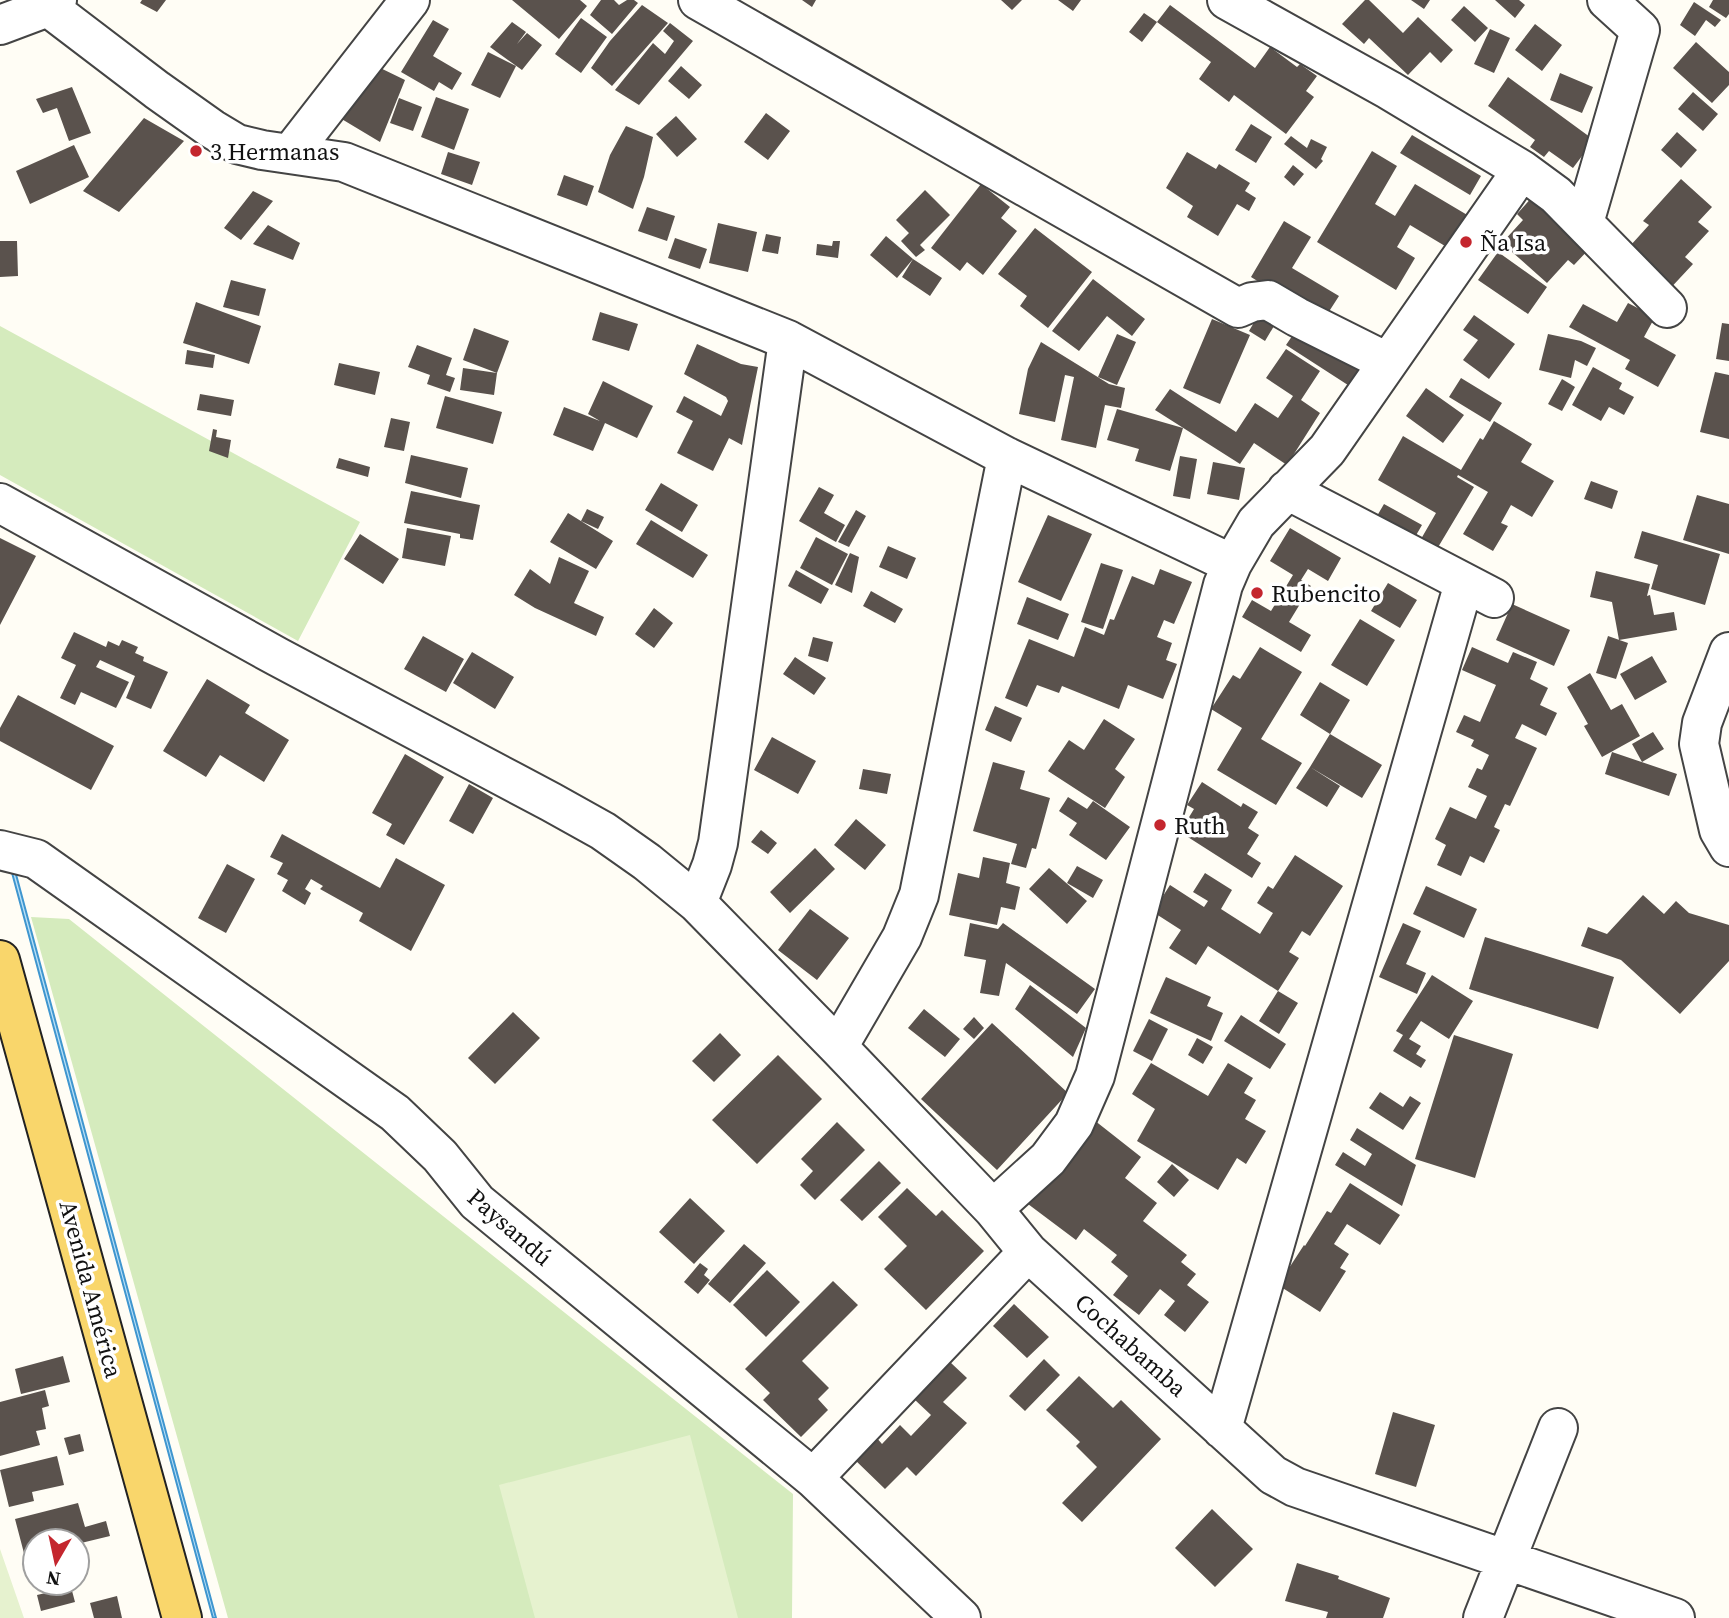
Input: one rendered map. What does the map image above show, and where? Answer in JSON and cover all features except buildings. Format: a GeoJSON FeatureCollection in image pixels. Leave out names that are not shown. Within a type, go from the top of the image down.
{"type":"FeatureCollection","features":[{"type":"Feature","properties":{"kind":"main road","name":"Avenida América"},"geometry":{"type":"LineString","coordinates":[[0,960],[182,1618]]}},
{"type":"Feature","properties":{"kind":"street"},"geometry":{"type":"LineString","coordinates":[[291,153],[410,0]]}},
{"type":"Feature","properties":{"kind":"street"},"geometry":{"type":"LineString","coordinates":[[698,0],[1238,308],[1252,302],[1268,300],[1387,362]]}},
{"type":"Feature","properties":{"kind":"street"},"geometry":{"type":"LineString","coordinates":[[1227,0],[1389,90],[1522,170],[1556,195],[1667,308]]}},
{"type":"Feature","properties":{"kind":"street"},"geometry":{"type":"LineString","coordinates":[[1584,223],[1640,30],[1607,0]]}},
{"type":"Feature","properties":{"kind":"street"},"geometry":{"type":"LineString","coordinates":[[0,25],[53,4],[212,129],[237,144],[344,162],[788,340],[1007,457],[1232,564]]}},
{"type":"Feature","properties":{"kind":"street"},"geometry":{"type":"LineString","coordinates":[[993,1209],[1048,1159],[1074,1124],[1095,1076],[1223,585],[1232,564],[1256,523],[1327,450],[1522,170]]}},
{"type":"Feature","properties":{"kind":"street"},"geometry":{"type":"LineString","coordinates":[[697,903],[718,843],[788,340]]}},
{"type":"Feature","properties":{"kind":"street"},"geometry":{"type":"LineString","coordinates":[[838,1046],[902,937],[919,895],[1007,457]]}},
{"type":"Feature","properties":{"kind":"street"},"geometry":{"type":"LineString","coordinates":[[1222,1429],[1479,590],[1287,490]]}},
{"type":"Feature","properties":{"kind":"street","name":"Cochabamba"},"geometry":{"type":"LineString","coordinates":[[0,503],[278,657],[603,831],[647,862],[697,903],[838,1046],[993,1209],[1028,1252],[1273,1475],[1295,1487],[1675,1618]]}},
{"type":"Feature","properties":{"kind":"street"},"geometry":{"type":"LineString","coordinates":[[1729,652],[1702,723],[1699,744],[1719,830],[1729,847]]}},
{"type":"Feature","properties":{"kind":"street","name":"Paysandú"},"geometry":{"type":"LineString","coordinates":[[0,850],[36,859],[394,1113],[440,1156],[477,1202],[813,1478],[961,1618]]}},
{"type":"Feature","properties":{"kind":"street"},"geometry":{"type":"LineString","coordinates":[[813,1478],[1028,1252]]}},
{"type":"Feature","properties":{"kind":"street"},"geometry":{"type":"LineString","coordinates":[[1483,1618],[1558,1428]]}},
{"type":"Feature","properties":{"kind":"green space"},"geometry":{"type":"Polygon","coordinates":[[[0,326],[360,522],[298,641],[0,475],[0,326]]]}},
{"type":"Feature","properties":{"kind":"green space"},"geometry":{"type":"Polygon","coordinates":[[[31,917],[69,919],[793,1494],[792,1618],[228,1618],[31,917]]]}},
{"type":"Feature","properties":{"kind":"green space"},"geometry":{"type":"Polygon","coordinates":[[[690,1435],[738,1618],[535,1618],[499,1485],[690,1435]]]}},
{"type":"Feature","properties":{"kind":"green space"},"geometry":{"type":"Polygon","coordinates":[[[0,1549],[24,1618],[0,1618],[0,1549]]]}},
{"type":"Feature","properties":{"kind":"water"},"geometry":{"type":"Polygon","coordinates":[[[14,867],[216,1618],[213,1618],[11,869],[14,867]]]}},
{"type":"Feature","properties":{"kind":"place","name":"3 Hermanas"},"geometry":{"type":"Point","coordinates":[196,151]}},
{"type":"Feature","properties":{"kind":"place","name":"Ña Isa"},"geometry":{"type":"Point","coordinates":[1466,242]}},
{"type":"Feature","properties":{"kind":"place","name":"Rubencito"},"geometry":{"type":"Point","coordinates":[1257,593]}},
{"type":"Feature","properties":{"kind":"place","name":"Ruth"},"geometry":{"type":"Point","coordinates":[1160,825]}}]}
